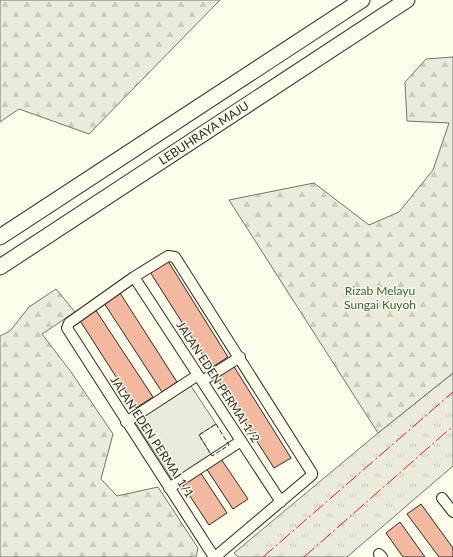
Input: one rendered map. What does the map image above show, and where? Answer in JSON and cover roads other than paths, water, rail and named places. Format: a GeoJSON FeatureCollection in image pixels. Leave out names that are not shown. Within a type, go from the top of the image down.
{"type":"FeatureCollection","features":[{"type":"Feature","properties":{"kind":"highway","name":"LEBUHRAYA MAJU"},"geometry":{"type":"LineString","coordinates":[[0,237],[362,0]]}},
{"type":"Feature","properties":{"kind":"highway","name":"LEBUHRAYA MAJU"},"geometry":{"type":"LineString","coordinates":[[0,266],[407,0]]}},
{"type":"Feature","properties":{"kind":"street"},"geometry":{"type":"LineString","coordinates":[[134,277],[168,256],[175,257],[240,356],[312,475],[215,557]]}},
{"type":"Feature","properties":{"kind":"street","name":"JALAN EDEN PERMAI 1/1"},"geometry":{"type":"LineString","coordinates":[[134,277],[69,323],[67,326],[68,331],[215,557]]}},
{"type":"Feature","properties":{"kind":"street","name":"JALAN EDEN PERMAI 1/2"},"geometry":{"type":"LineString","coordinates":[[134,277],[280,502]]}},
{"type":"Feature","properties":{"kind":"street"},"geometry":{"type":"LineString","coordinates":[[126,422],[240,356]]}},
{"type":"Feature","properties":{"kind":"street"},"geometry":{"type":"LineString","coordinates":[[169,488],[241,441]]}},
{"type":"Feature","properties":{"kind":"street"},"geometry":{"type":"LineString","coordinates":[[442,498],[453,512]]}},
{"type":"Feature","properties":{"kind":"park label","name":"Rizab Melayu Sungai Kuyoh"},"geometry":{"type":"Point","coordinates":[380,298]}}]}
